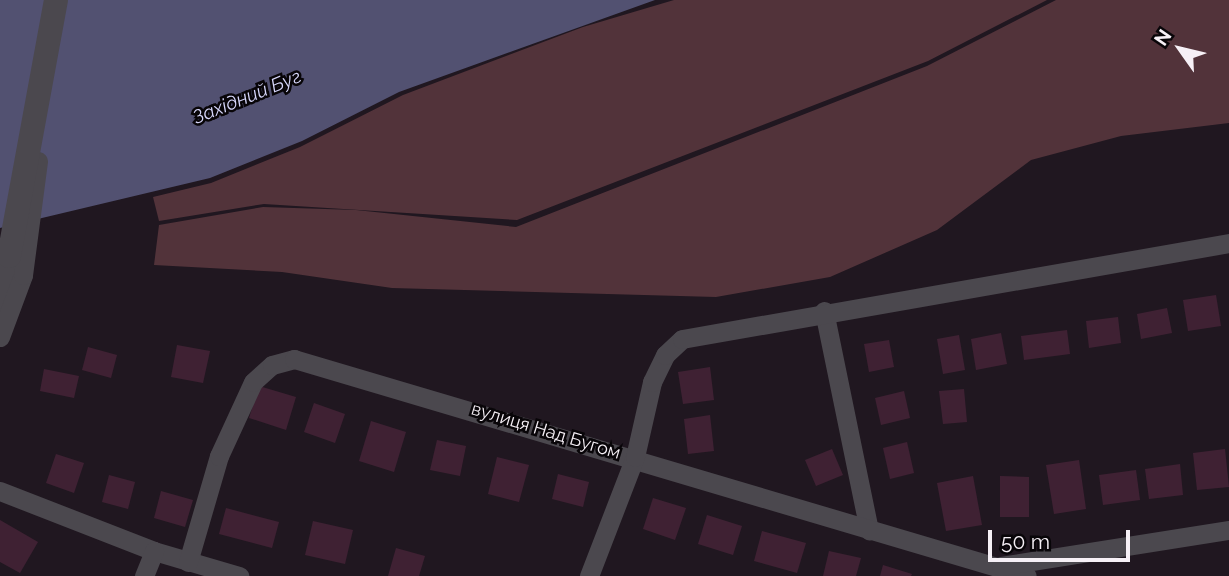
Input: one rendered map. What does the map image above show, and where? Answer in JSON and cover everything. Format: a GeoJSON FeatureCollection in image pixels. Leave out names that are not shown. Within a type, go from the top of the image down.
{"type":"FeatureCollection","features":[{"type":"Feature","properties":{"kind":"street"},"geometry":{"type":"LineString","coordinates":[[0,306],[56,0]]}},
{"type":"Feature","properties":{"kind":"street"},"geometry":{"type":"LineString","coordinates":[[0,337],[23,275],[39,154]]}},
{"type":"Feature","properties":{"kind":"street"},"geometry":{"type":"LineString","coordinates":[[589,576],[635,457],[652,382],[665,355],[682,339],[1229,243]]}},
{"type":"Feature","properties":{"kind":"street"},"geometry":{"type":"LineString","coordinates":[[824,312],[869,530]]}},
{"type":"Feature","properties":{"kind":"street","name":"вулиця Над Бугом"},"geometry":{"type":"LineString","coordinates":[[188,562],[219,456],[253,382],[272,365],[294,359],[635,457],[1027,576]]}},
{"type":"Feature","properties":{"kind":"street"},"geometry":{"type":"LineString","coordinates":[[0,491],[154,551],[239,576]]}},
{"type":"Feature","properties":{"kind":"street"},"geometry":{"type":"LineString","coordinates":[[1000,566],[1229,530]]}},
{"type":"Feature","properties":{"kind":"street"},"geometry":{"type":"LineString","coordinates":[[144,576],[154,551]]}},
{"type":"Feature","properties":{"kind":"shaded area"},"geometry":{"type":"Polygon","coordinates":[[[674,0],[1047,0],[928,61],[517,220],[264,204],[159,221],[153,197],[211,183],[300,147],[403,95],[583,27],[674,0]]]}},
{"type":"Feature","properties":{"kind":"shaded area"},"geometry":{"type":"Polygon","coordinates":[[[1056,0],[1229,0],[1229,123],[1121,136],[1031,160],[937,230],[830,277],[716,297],[392,288],[282,272],[154,265],[159,225],[263,207],[356,210],[516,227],[927,66],[1056,0]]]}},
{"type":"Feature","properties":{"kind":"water","name":"Західний Буг"},"geometry":{"type":"Polygon","coordinates":[[[0,0],[655,0],[399,92],[302,141],[210,178],[0,228],[0,0]]]}},
{"type":"Feature","properties":{"kind":"building"},"geometry":{"type":"Polygon","coordinates":[[[1216,295],[1221,326],[1188,331],[1183,300],[1216,295]]]}},
{"type":"Feature","properties":{"kind":"building"},"geometry":{"type":"Polygon","coordinates":[[[1167,308],[1172,333],[1141,339],[1137,314],[1167,308]]]}},
{"type":"Feature","properties":{"kind":"building"},"geometry":{"type":"Polygon","coordinates":[[[1118,317],[1121,343],[1089,348],[1086,321],[1118,317]]]}},
{"type":"Feature","properties":{"kind":"building"},"geometry":{"type":"Polygon","coordinates":[[[1067,330],[1070,354],[1024,360],[1021,336],[1067,330]]]}},
{"type":"Feature","properties":{"kind":"building"},"geometry":{"type":"Polygon","coordinates":[[[1001,333],[1007,364],[976,370],[971,339],[1001,333]]]}},
{"type":"Feature","properties":{"kind":"building"},"geometry":{"type":"Polygon","coordinates":[[[959,335],[965,370],[943,374],[937,339],[959,335]]]}},
{"type":"Feature","properties":{"kind":"building"},"geometry":{"type":"Polygon","coordinates":[[[889,340],[894,367],[869,372],[864,344],[889,340]]]}},
{"type":"Feature","properties":{"kind":"building"},"geometry":{"type":"Polygon","coordinates":[[[177,345],[210,351],[203,383],[171,377],[177,345]]]}},
{"type":"Feature","properties":{"kind":"building"},"geometry":{"type":"Polygon","coordinates":[[[88,347],[117,355],[111,378],[82,370],[88,347]]]}},
{"type":"Feature","properties":{"kind":"building"},"geometry":{"type":"Polygon","coordinates":[[[710,367],[714,400],[683,404],[678,372],[710,367]]]}},
{"type":"Feature","properties":{"kind":"building"},"geometry":{"type":"Polygon","coordinates":[[[44,369],[79,376],[74,398],[40,391],[44,369]]]}},
{"type":"Feature","properties":{"kind":"building"},"geometry":{"type":"Polygon","coordinates":[[[259,386],[296,397],[286,430],[249,418],[259,386]]]}},
{"type":"Feature","properties":{"kind":"building"},"geometry":{"type":"Polygon","coordinates":[[[964,389],[967,422],[943,424],[939,391],[964,389]]]}},
{"type":"Feature","properties":{"kind":"building"},"geometry":{"type":"Polygon","coordinates":[[[904,391],[910,418],[881,425],[875,398],[904,391]]]}},
{"type":"Feature","properties":{"kind":"building"},"geometry":{"type":"Polygon","coordinates":[[[314,403],[345,414],[335,443],[304,432],[314,403]]]}},
{"type":"Feature","properties":{"kind":"building"},"geometry":{"type":"Polygon","coordinates":[[[710,415],[714,451],[688,454],[684,419],[710,415]]]}},
{"type":"Feature","properties":{"kind":"building"},"geometry":{"type":"Polygon","coordinates":[[[371,421],[406,432],[394,472],[359,461],[371,421]]]}},
{"type":"Feature","properties":{"kind":"building"},"geometry":{"type":"Polygon","coordinates":[[[437,440],[466,446],[460,476],[430,470],[437,440]]]}},
{"type":"Feature","properties":{"kind":"building"},"geometry":{"type":"Polygon","coordinates":[[[907,442],[914,473],[890,479],[883,448],[907,442]]]}},
{"type":"Feature","properties":{"kind":"building"},"geometry":{"type":"Polygon","coordinates":[[[832,449],[843,475],[816,486],[805,460],[832,449]]]}},
{"type":"Feature","properties":{"kind":"building"},"geometry":{"type":"Polygon","coordinates":[[[1225,449],[1229,487],[1197,490],[1193,453],[1225,449]]]}},
{"type":"Feature","properties":{"kind":"building"},"geometry":{"type":"Polygon","coordinates":[[[56,454],[84,463],[74,493],[46,483],[56,454]]]}},
{"type":"Feature","properties":{"kind":"building"},"geometry":{"type":"Polygon","coordinates":[[[497,457],[529,465],[519,502],[488,494],[497,457]]]}},
{"type":"Feature","properties":{"kind":"building"},"geometry":{"type":"Polygon","coordinates":[[[1079,460],[1086,509],[1054,514],[1046,465],[1079,460]]]}},
{"type":"Feature","properties":{"kind":"building"},"geometry":{"type":"Polygon","coordinates":[[[1180,464],[1183,495],[1149,499],[1145,469],[1180,464]]]}},
{"type":"Feature","properties":{"kind":"building"},"geometry":{"type":"Polygon","coordinates":[[[1136,470],[1140,500],[1103,505],[1099,475],[1136,470]]]}},
{"type":"Feature","properties":{"kind":"building"},"geometry":{"type":"Polygon","coordinates":[[[558,474],[589,482],[583,507],[552,499],[558,474]]]}},
{"type":"Feature","properties":{"kind":"building"},"geometry":{"type":"Polygon","coordinates":[[[109,475],[135,482],[128,509],[102,502],[109,475]]]}},
{"type":"Feature","properties":{"kind":"building"},"geometry":{"type":"Polygon","coordinates":[[[973,476],[982,525],[946,531],[937,483],[973,476]]]}},
{"type":"Feature","properties":{"kind":"building"},"geometry":{"type":"Polygon","coordinates":[[[1000,476],[1029,477],[1029,517],[1000,517],[1000,476]]]}},
{"type":"Feature","properties":{"kind":"building"},"geometry":{"type":"Polygon","coordinates":[[[161,491],[193,500],[185,527],[154,518],[161,491]]]}},
{"type":"Feature","properties":{"kind":"building"},"geometry":{"type":"Polygon","coordinates":[[[653,498],[686,508],[675,540],[643,529],[653,498]]]}},
{"type":"Feature","properties":{"kind":"building"},"geometry":{"type":"Polygon","coordinates":[[[226,508],[279,522],[272,548],[219,534],[226,508]]]}},
{"type":"Feature","properties":{"kind":"building"},"geometry":{"type":"Polygon","coordinates":[[[707,515],[742,526],[733,555],[698,544],[707,515]]]}},
{"type":"Feature","properties":{"kind":"building"},"geometry":{"type":"Polygon","coordinates":[[[0,520],[38,542],[20,573],[0,562],[0,520]]]}},
{"type":"Feature","properties":{"kind":"building"},"geometry":{"type":"Polygon","coordinates":[[[313,521],[353,530],[345,564],[305,555],[313,521]]]}},
{"type":"Feature","properties":{"kind":"building"},"geometry":{"type":"Polygon","coordinates":[[[762,531],[806,543],[797,573],[754,561],[762,531]]]}},
{"type":"Feature","properties":{"kind":"building"},"geometry":{"type":"Polygon","coordinates":[[[396,548],[425,556],[419,576],[388,576],[396,548]]]}},
{"type":"Feature","properties":{"kind":"building"},"geometry":{"type":"Polygon","coordinates":[[[829,551],[861,558],[856,576],[823,576],[829,551]]]}},
{"type":"Feature","properties":{"kind":"building"},"geometry":{"type":"Polygon","coordinates":[[[883,565],[912,574],[880,576],[883,565]]]}}]}
